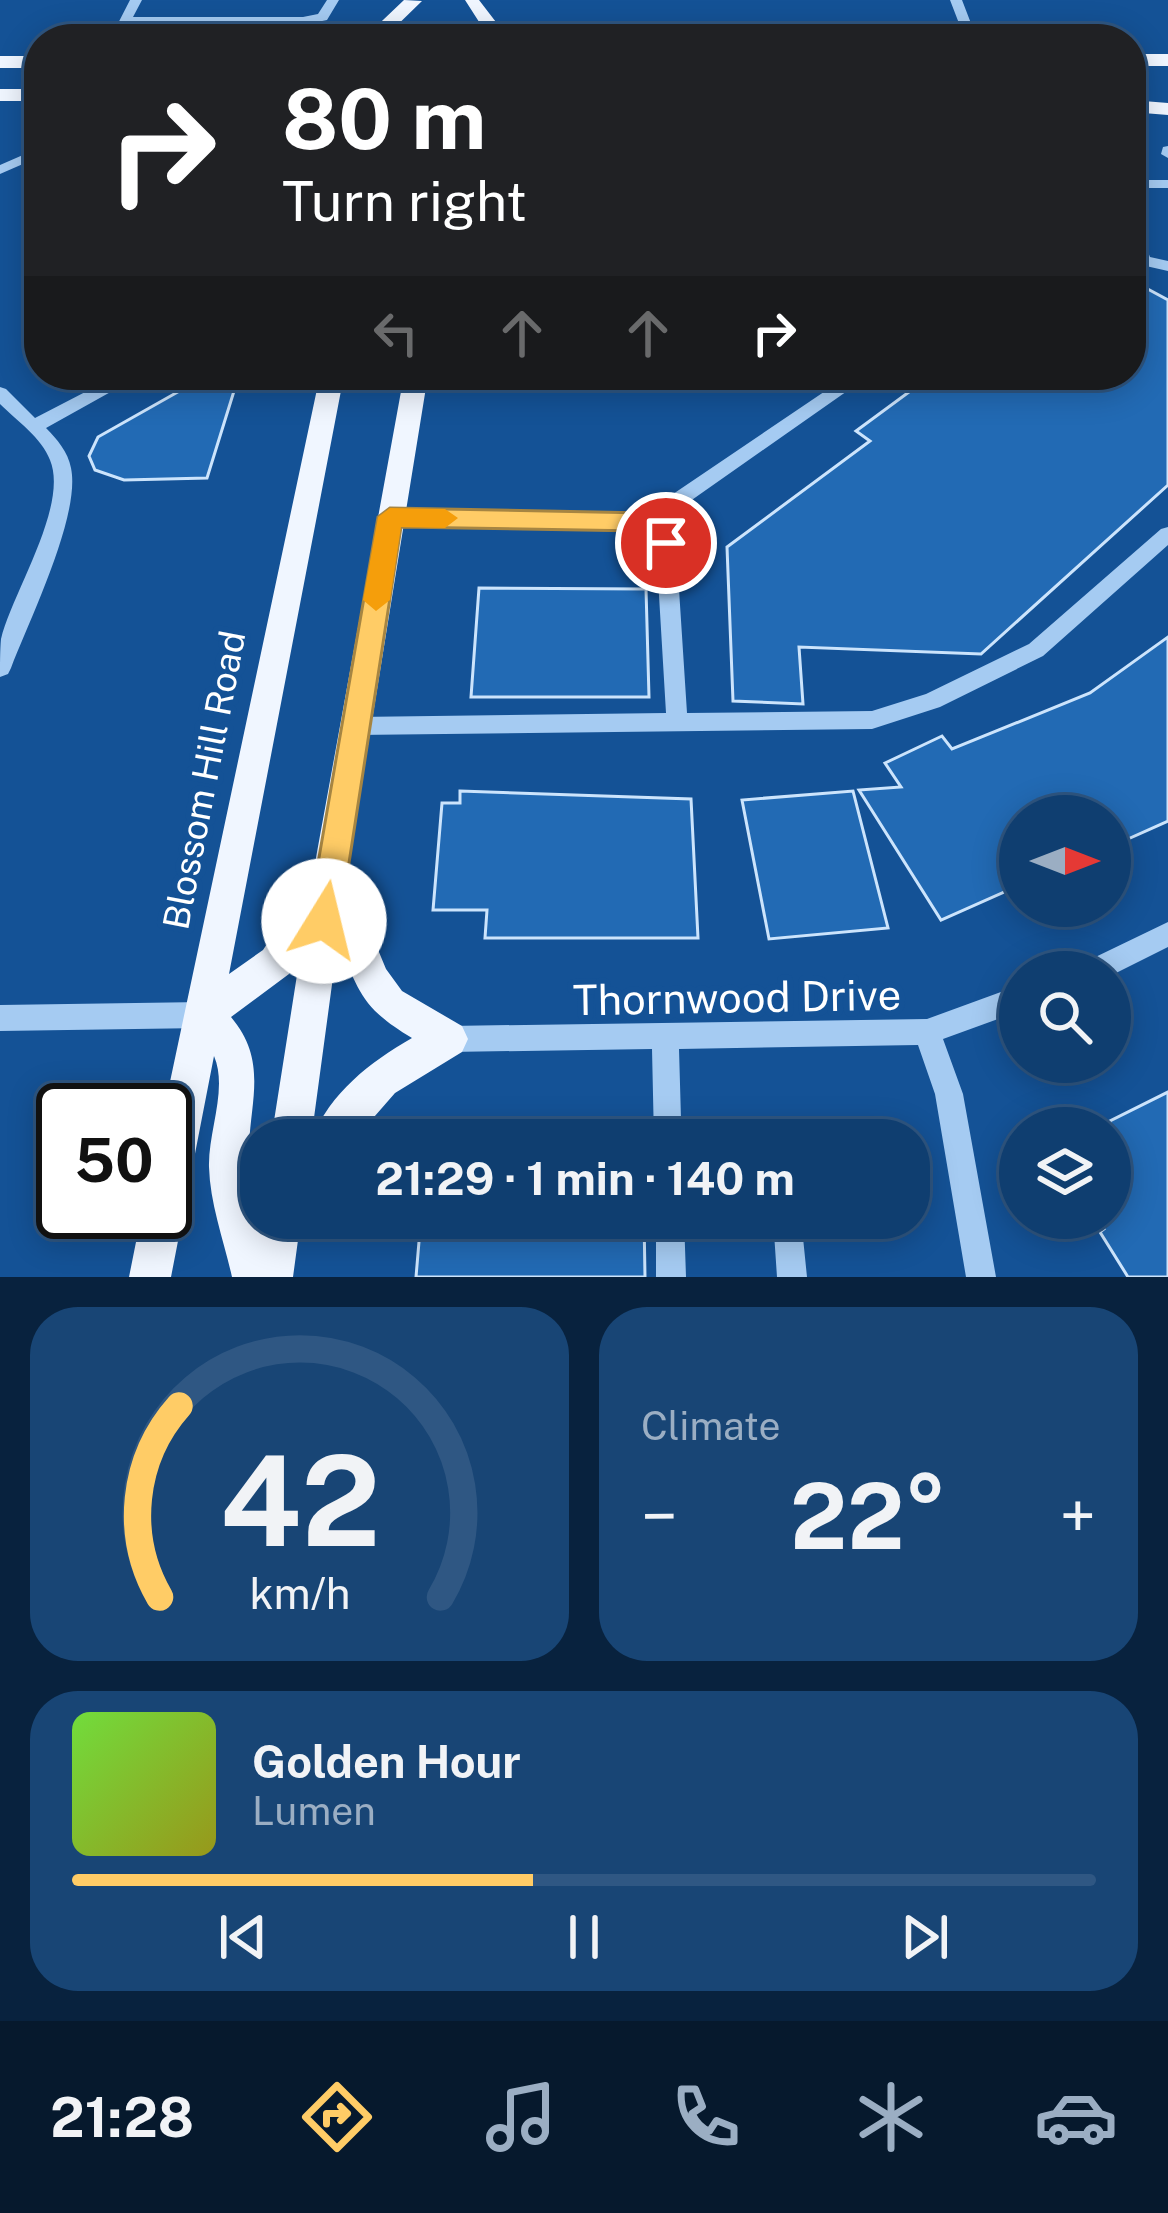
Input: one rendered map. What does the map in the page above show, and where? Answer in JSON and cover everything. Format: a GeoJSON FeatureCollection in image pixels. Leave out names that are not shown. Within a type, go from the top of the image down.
{"type":"FeatureCollection","features":[{"type":"Feature","properties":{"kind":"main road"},"geometry":{"type":"LineString","coordinates":[[388,24],[413,1]]}},
{"type":"Feature","properties":{"kind":"main road","name":"Blossom Hill Road"},"geometry":{"type":"LineString","coordinates":[[189,1083],[329,390]]}},
{"type":"Feature","properties":{"kind":"main road"},"geometry":{"type":"LineString","coordinates":[[294,1119],[413,390]]}},
{"type":"Feature","properties":{"kind":"main road"},"geometry":{"type":"LineString","coordinates":[[253,1277],[229,1163],[240,1074],[224,1032],[203,1015],[276,962],[331,875]]}},
{"type":"Feature","properties":{"kind":"main road"},"geometry":{"type":"LineString","coordinates":[[331,875],[373,981],[389,1004],[449,1039]]}},
{"type":"Feature","properties":{"kind":"main road"},"geometry":{"type":"LineString","coordinates":[[343,1119],[357,1096],[449,1039]]}},
{"type":"Feature","properties":{"kind":"main road"},"geometry":{"type":"LineString","coordinates":[[150,1277],[158,1239]]}},
{"type":"Feature","properties":{"kind":"main road"},"geometry":{"type":"LineString","coordinates":[[272,1277],[279,1239]]}},
{"type":"Feature","properties":{"kind":"street"},"geometry":{"type":"LineString","coordinates":[[124,24],[136,0]]}},
{"type":"Feature","properties":{"kind":"street"},"geometry":{"type":"LineString","coordinates":[[125,21],[303,21],[323,17],[333,0]]}},
{"type":"Feature","properties":{"kind":"street"},"geometry":{"type":"LineString","coordinates":[[33,427],[103,390]]}},
{"type":"Feature","properties":{"kind":"street"},"geometry":{"type":"LineString","coordinates":[[390,517],[646,522],[835,390]]}},
{"type":"Feature","properties":{"kind":"street"},"geometry":{"type":"LineString","coordinates":[[0,393],[53,444],[63,473],[55,516],[0,668]]}},
{"type":"Feature","properties":{"kind":"street"},"geometry":{"type":"LineString","coordinates":[[646,522],[666,543],[676,721]]}},
{"type":"Feature","properties":{"kind":"street"},"geometry":{"type":"LineString","coordinates":[[356,726],[872,720],[932,701],[1036,650],[1168,534]]}},
{"type":"Feature","properties":{"kind":"street"},"geometry":{"type":"LineString","coordinates":[[1131,952],[1168,934]]}},
{"type":"Feature","properties":{"kind":"street","name":"Thornwood Drive"},"geometry":{"type":"LineString","coordinates":[[449,1039],[927,1032],[999,1006]]}},
{"type":"Feature","properties":{"kind":"street"},"geometry":{"type":"LineString","coordinates":[[0,1018],[203,1015]]}},
{"type":"Feature","properties":{"kind":"street"},"geometry":{"type":"LineString","coordinates":[[927,1032],[949,1094],[981,1277]]}},
{"type":"Feature","properties":{"kind":"street"},"geometry":{"type":"LineString","coordinates":[[665,1039],[667,1119]]}},
{"type":"Feature","properties":{"kind":"street"},"geometry":{"type":"LineString","coordinates":[[670,1239],[671,1277]]}},
{"type":"Feature","properties":{"kind":"street"},"geometry":{"type":"LineString","coordinates":[[788,1239],[791,1277]]}},
{"type":"Feature","properties":{"kind":"path"},"geometry":{"type":"LineString","coordinates":[[543,24],[547,22]]}},
{"type":"Feature","properties":{"kind":"building"},"geometry":{"type":"Polygon","coordinates":[[[1146,288],[1168,300],[1168,485],[981,654],[799,647],[803,704],[733,701],[727,547],[870,441],[856,431],[912,390],[1146,390],[1146,288]]]}},
{"type":"Feature","properties":{"kind":"building"},"geometry":{"type":"Polygon","coordinates":[[[181,390],[234,390],[207,478],[124,480],[95,470],[89,456],[98,437],[181,390]]]}},
{"type":"Feature","properties":{"kind":"building"},"geometry":{"type":"Polygon","coordinates":[[[479,588],[646,589],[649,697],[471,697],[479,588]]]}},
{"type":"Feature","properties":{"kind":"building"},"geometry":{"type":"Polygon","coordinates":[[[1168,637],[1168,821],[1131,838],[1131,795],[999,795],[999,894],[941,920],[859,790],[901,787],[885,763],[942,736],[952,749],[1090,693],[1168,637]]]}},
{"type":"Feature","properties":{"kind":"building"},"geometry":{"type":"Polygon","coordinates":[[[460,791],[691,799],[698,938],[485,938],[487,910],[433,910],[442,803],[460,803],[460,791]]]}},
{"type":"Feature","properties":{"kind":"building"},"geometry":{"type":"Polygon","coordinates":[[[853,791],[888,928],[769,939],[742,800],[853,791]]]}},
{"type":"Feature","properties":{"kind":"building"},"geometry":{"type":"Polygon","coordinates":[[[1168,1092],[1168,1277],[1128,1277],[1104,1239],[1131,1239],[1131,1110],[1168,1092]]]}},
{"type":"Feature","properties":{"kind":"building"},"geometry":{"type":"Polygon","coordinates":[[[419,1239],[644,1239],[645,1277],[416,1277],[419,1239]]]}},
{"type":"Feature","properties":{"kind":"slow traffic"},"geometry":{"type":"LineString","coordinates":[[376,600],[390,517],[445,518]]}},
{"type":"Feature","properties":{"kind":"route"},"geometry":{"type":"LineString","coordinates":[[324,921],[390,517],[646,522],[666,543]]}}]}
